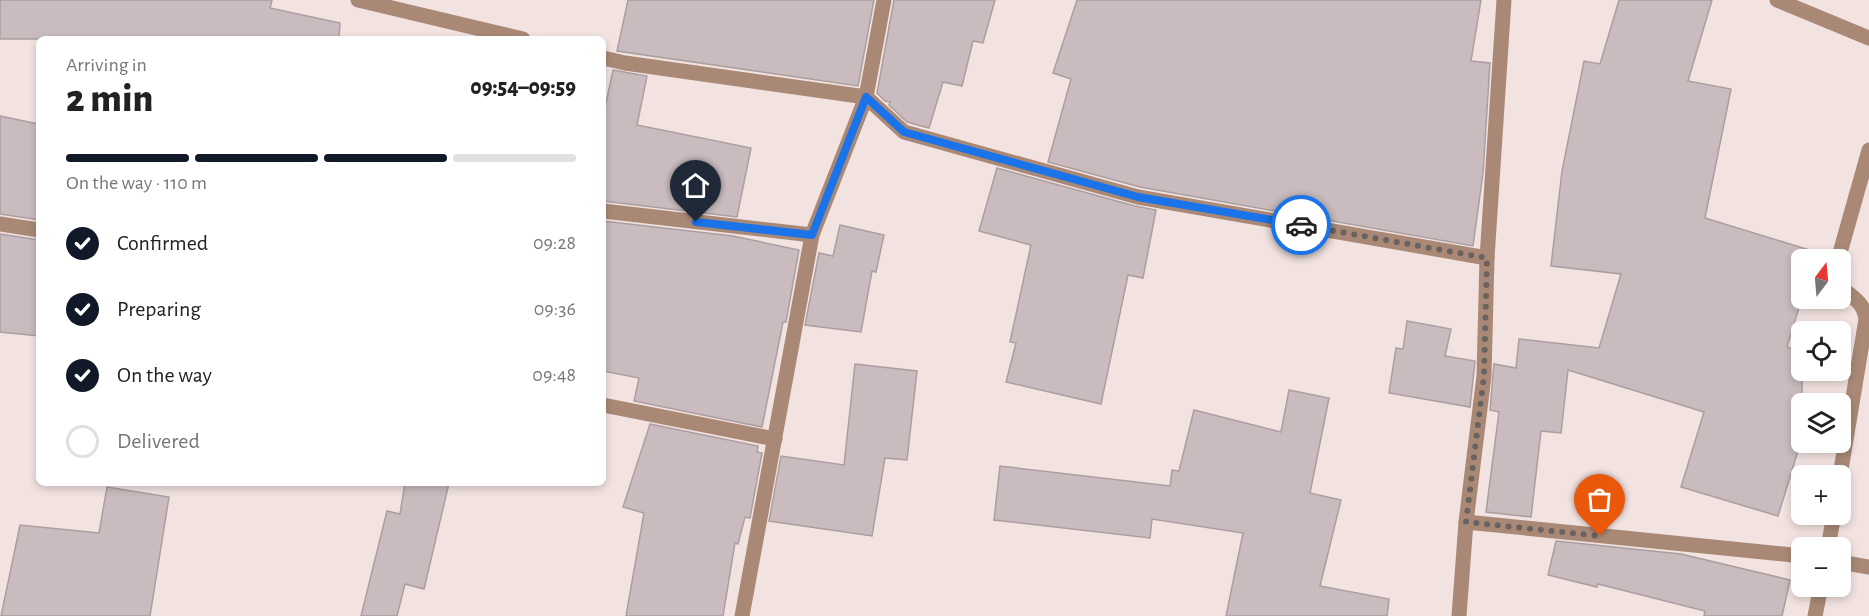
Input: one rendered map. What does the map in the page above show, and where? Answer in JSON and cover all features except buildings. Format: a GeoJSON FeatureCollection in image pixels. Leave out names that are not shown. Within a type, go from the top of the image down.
{"type":"FeatureCollection","features":[{"type":"Feature","properties":{"kind":"street"},"geometry":{"type":"LineString","coordinates":[[358,0],[510,36]]}},
{"type":"Feature","properties":{"kind":"street"},"geometry":{"type":"LineString","coordinates":[[742,616],[812,235],[866,97],[884,0]]}},
{"type":"Feature","properties":{"kind":"street"},"geometry":{"type":"LineString","coordinates":[[1459,616],[1466,522],[1484,376],[1487,258],[1504,0]]}},
{"type":"Feature","properties":{"kind":"street"},"geometry":{"type":"LineString","coordinates":[[1777,0],[1869,38]]}},
{"type":"Feature","properties":{"kind":"street"},"geometry":{"type":"LineString","coordinates":[[606,59],[866,97],[904,132],[1138,197],[1487,258]]}},
{"type":"Feature","properties":{"kind":"street"},"geometry":{"type":"LineString","coordinates":[[1841,249],[1869,150]]}},
{"type":"Feature","properties":{"kind":"street"},"geometry":{"type":"LineString","coordinates":[[606,211],[812,235]]}},
{"type":"Feature","properties":{"kind":"street"},"geometry":{"type":"LineString","coordinates":[[0,224],[36,230]]}},
{"type":"Feature","properties":{"kind":"street"},"geometry":{"type":"LineString","coordinates":[[1842,465],[1866,320],[1865,310],[1860,302],[1851,295]]}},
{"type":"Feature","properties":{"kind":"street"},"geometry":{"type":"LineString","coordinates":[[606,406],[775,439]]}},
{"type":"Feature","properties":{"kind":"street"},"geometry":{"type":"LineString","coordinates":[[1466,522],[1791,555]]}},
{"type":"Feature","properties":{"kind":"street"},"geometry":{"type":"LineString","coordinates":[[1851,564],[1869,567]]}},
{"type":"Feature","properties":{"kind":"street"},"geometry":{"type":"LineString","coordinates":[[1815,616],[1819,597]]}},
{"type":"Feature","properties":{"kind":"way so far"},"geometry":{"type":"LineString","coordinates":[[1301,225],[1487,258],[1484,376],[1466,522],[1600,536]]}},
{"type":"Feature","properties":{"kind":"route"},"geometry":{"type":"LineString","coordinates":[[696,222],[812,235],[866,97],[904,132],[1138,197],[1301,225]]}}]}
